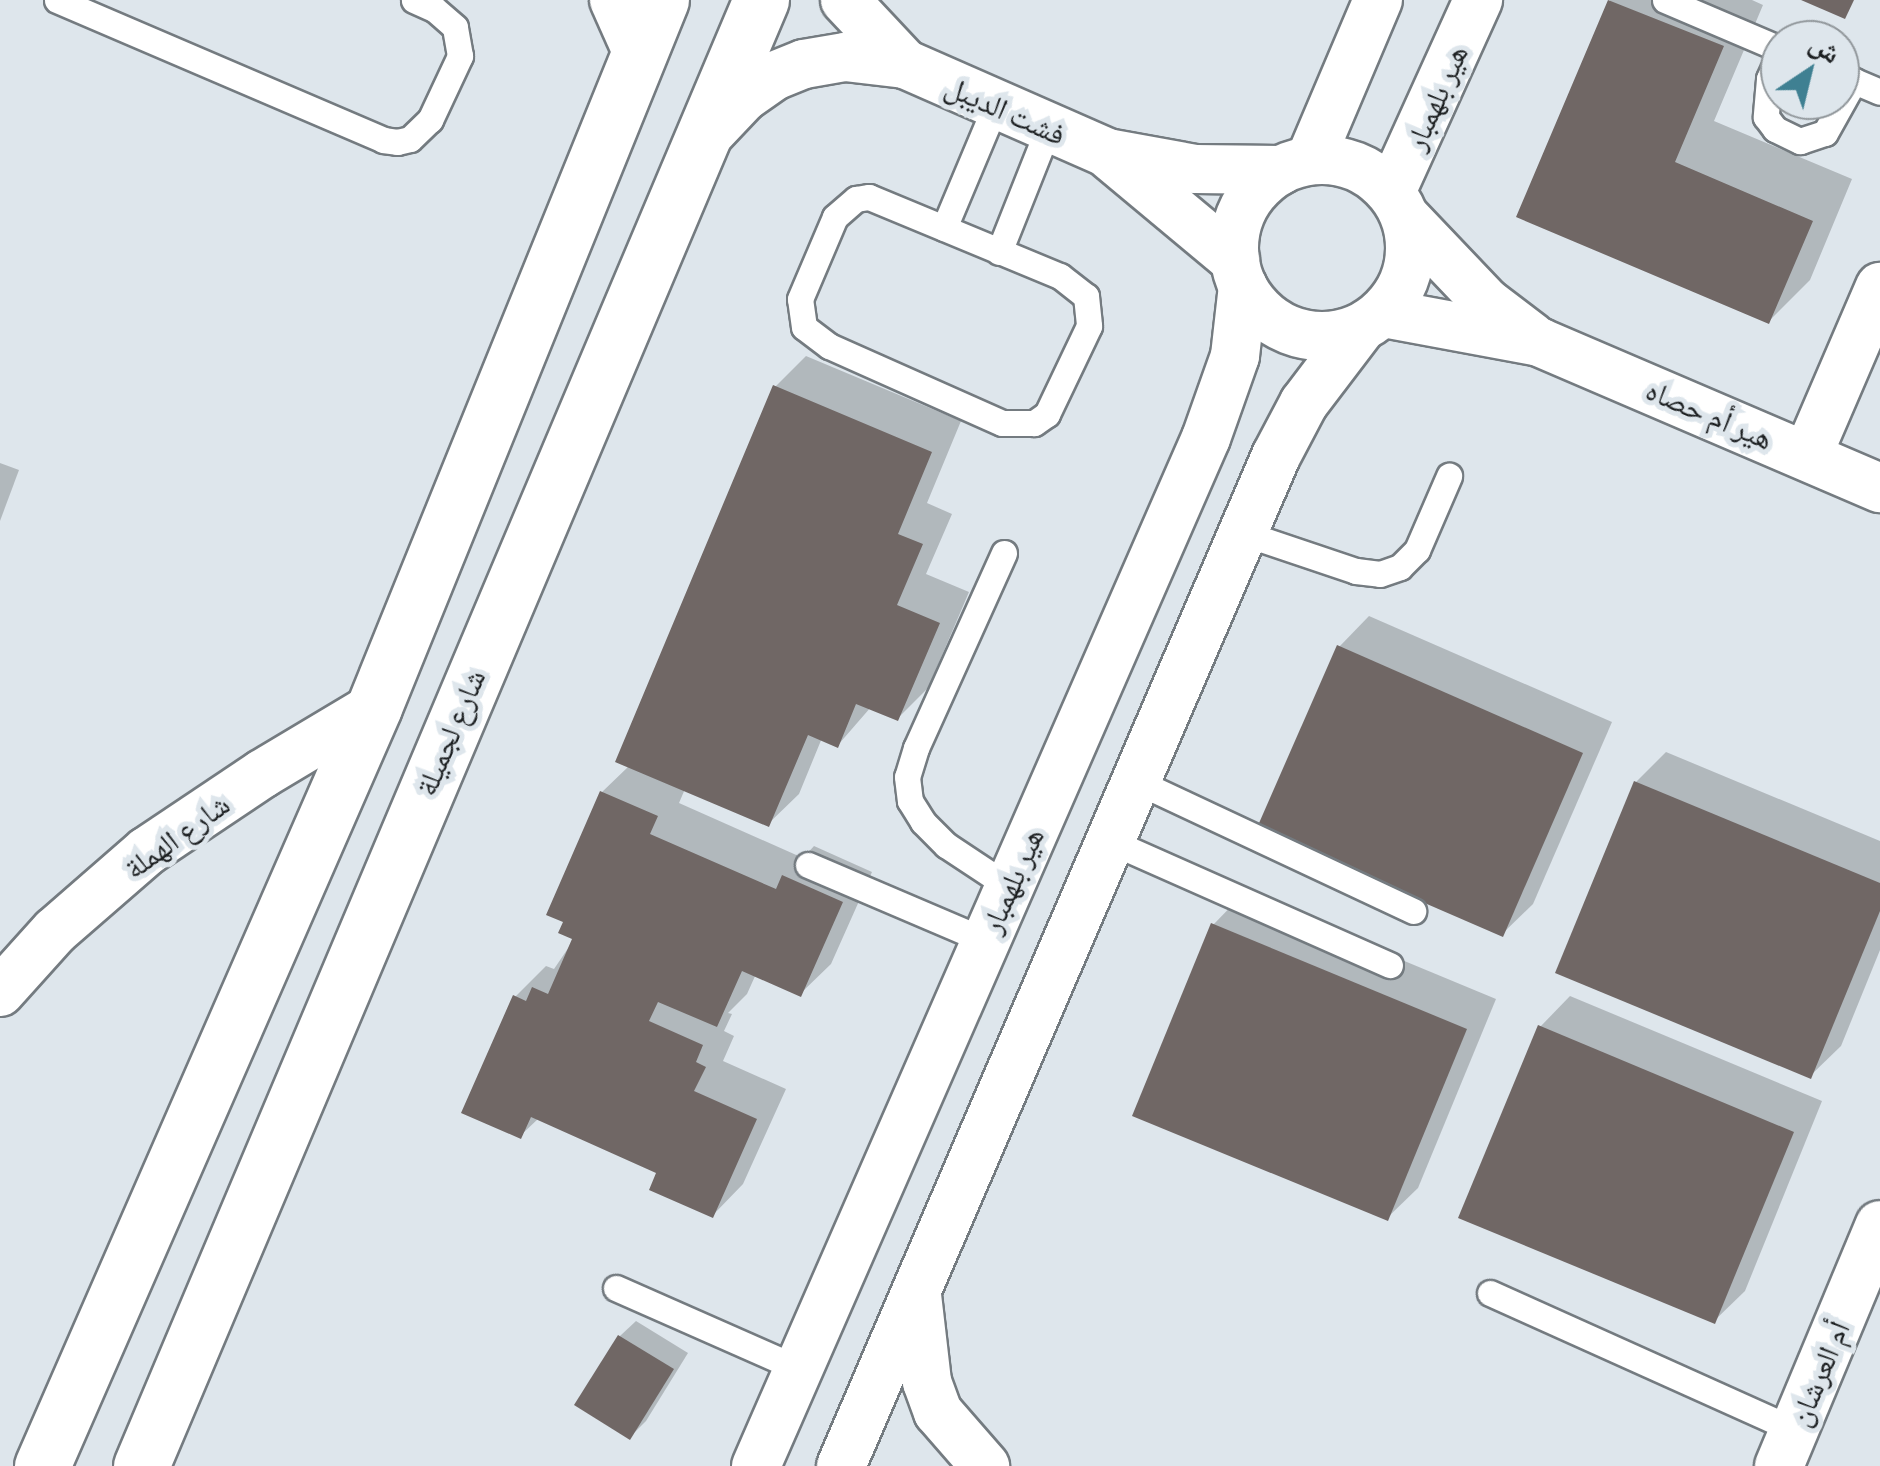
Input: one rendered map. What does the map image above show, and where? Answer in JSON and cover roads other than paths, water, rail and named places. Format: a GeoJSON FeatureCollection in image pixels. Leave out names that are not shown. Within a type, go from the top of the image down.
{"type":"FeatureCollection","features":[{"type":"Feature","properties":{"kind":"street"},"geometry":{"type":"LineString","coordinates":[[614,0],[638,54]]}},
{"type":"Feature","properties":{"kind":"street"},"geometry":{"type":"LineString","coordinates":[[42,1466],[374,706],[660,0]]}},
{"type":"Feature","properties":{"kind":"street","name":"شارع لجميلة"},"geometry":{"type":"LineString","coordinates":[[141,1466],[761,0]]}},
{"type":"Feature","properties":{"kind":"street","name":"فشت الديبل"},"geometry":{"type":"LineString","coordinates":[[845,0],[906,64]]}},
{"type":"Feature","properties":{"kind":"street"},"geometry":{"type":"LineString","coordinates":[[1296,165],[1378,0]]}},
{"type":"Feature","properties":{"kind":"street","name":"هير بلهمبار"},"geometry":{"type":"LineString","coordinates":[[1398,205],[1478,0]]}},
{"type":"Feature","properties":{"kind":"street","name":"فشت الديبل"},"geometry":{"type":"LineString","coordinates":[[694,151],[744,97],[774,76],[804,64],[845,57],[906,64],[1108,154],[1194,168],[1296,165]]}},
{"type":"Feature","properties":{"kind":"street","name":"فشت الديبل"},"geometry":{"type":"LineString","coordinates":[[1108,154],[1239,273]]}},
{"type":"Feature","properties":{"kind":"street"},"geometry":{"type":"LineString","coordinates":[[841,1466],[1246,534],[1276,456],[1304,403],[1399,293],[1408,269],[1411,244],[1398,205],[1354,166],[1296,165],[1260,186],[1244,208],[1235,233],[1239,273],[1256,306],[1294,332],[1340,335],[1372,320]]}},
{"type":"Feature","properties":{"kind":"street","name":"هير أم حصاه"},"geometry":{"type":"LineString","coordinates":[[1398,205],[1487,303],[1539,342],[1880,488]]}},
{"type":"Feature","properties":{"kind":"street","name":"هير بلهمبار"},"geometry":{"type":"LineString","coordinates":[[756,1466],[1206,438],[1235,356],[1239,273]]}},
{"type":"Feature","properties":{"kind":"street"},"geometry":{"type":"LineString","coordinates":[[1808,454],[1880,288]]}},
{"type":"Feature","properties":{"kind":"street","name":"هير أم حصاه"},"geometry":{"type":"LineString","coordinates":[[1372,320],[1539,342]]}},
{"type":"Feature","properties":{"kind":"street","name":"شارع الهملة"},"geometry":{"type":"LineString","coordinates":[[0,992],[55,931],[147,851],[374,706]]}},
{"type":"Feature","properties":{"kind":"street","name":"أم العرشان"},"geometry":{"type":"LineString","coordinates":[[1787,1448],[1878,1237]]}},
{"type":"Feature","properties":{"kind":"street"},"geometry":{"type":"LineString","coordinates":[[916,1293],[927,1382],[938,1412],[985,1466]]}},
{"type":"Feature","properties":{"kind":"lane"},"geometry":{"type":"LineString","coordinates":[[57,0],[383,140],[397,142],[410,140],[430,120],[460,56],[455,28],[434,9],[414,0]]}},
{"type":"Feature","properties":{"kind":"lane"},"geometry":{"type":"LineString","coordinates":[[1665,0],[1760,42]]}},
{"type":"Feature","properties":{"kind":"lane"},"geometry":{"type":"LineString","coordinates":[[944,228],[996,104]]}},
{"type":"Feature","properties":{"kind":"lane"},"geometry":{"type":"LineString","coordinates":[[1768,120],[1776,129],[1800,141],[1824,132],[1829,120]]}},
{"type":"Feature","properties":{"kind":"lane"},"geometry":{"type":"LineString","coordinates":[[999,252],[1048,129]]}},
{"type":"Feature","properties":{"kind":"lane"},"geometry":{"type":"LineString","coordinates":[[869,197],[944,228],[1076,286],[1090,310],[1089,326],[1057,400],[1034,423],[1002,422],[829,346],[804,327],[800,298],[835,218],[846,206],[869,197]]}},
{"type":"Feature","properties":{"kind":"lane"},"geometry":{"type":"LineString","coordinates":[[1246,534],[1356,571],[1380,574],[1400,567],[1417,550],[1449,476]]}},
{"type":"Feature","properties":{"kind":"lane"},"geometry":{"type":"LineString","coordinates":[[1004,553],[916,748],[908,777],[910,800],[924,822],[946,845],[1008,886]]}},
{"type":"Feature","properties":{"kind":"lane"},"geometry":{"type":"LineString","coordinates":[[1138,782],[1413,911]]}},
{"type":"Feature","properties":{"kind":"lane"},"geometry":{"type":"LineString","coordinates":[[1112,842],[1390,965]]}},
{"type":"Feature","properties":{"kind":"lane"},"geometry":{"type":"LineString","coordinates":[[808,865],[984,940]]}},
{"type":"Feature","properties":{"kind":"lane"},"geometry":{"type":"LineString","coordinates":[[616,1288],[797,1368]]}},
{"type":"Feature","properties":{"kind":"lane"},"geometry":{"type":"LineString","coordinates":[[1490,1293],[1787,1448]]}}]}
